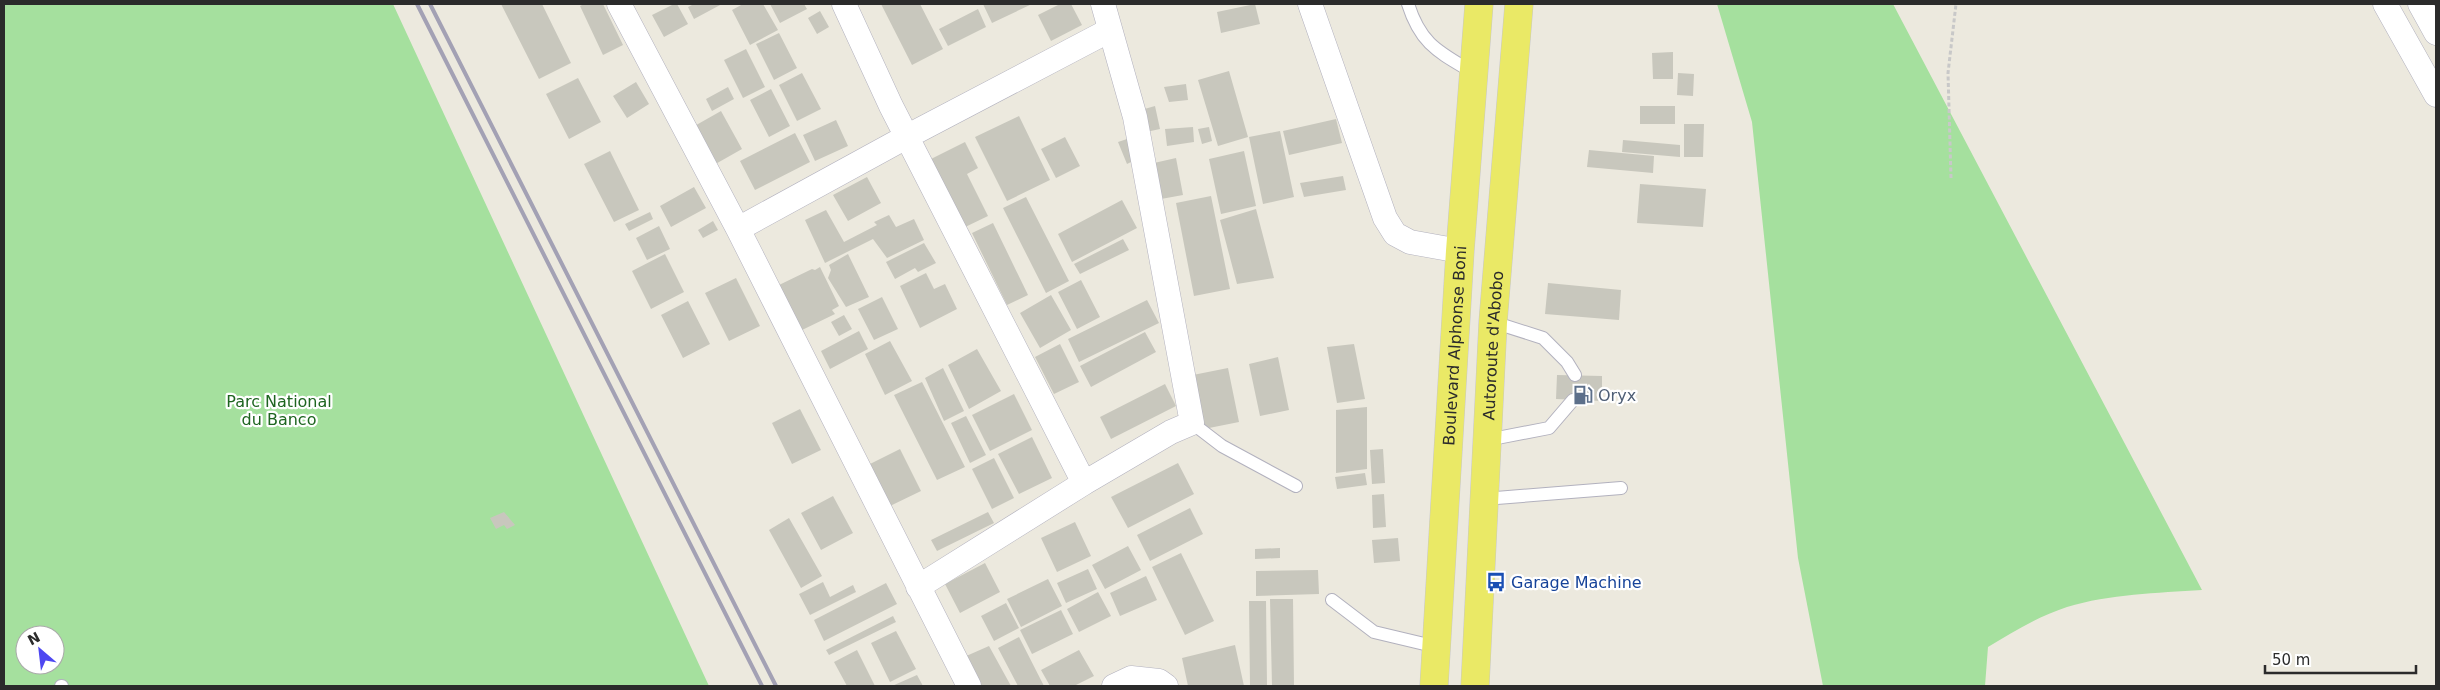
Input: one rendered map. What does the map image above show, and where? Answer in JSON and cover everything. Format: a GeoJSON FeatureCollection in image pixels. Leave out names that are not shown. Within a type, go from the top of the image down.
{"type":"FeatureCollection","features":[{"type":"Feature","properties":{"kind":"main road","name":"Boulevard Alphonse Boni"},"geometry":{"type":"LineString","coordinates":[[1434,686],[1460,251],[1479,4]]}},
{"type":"Feature","properties":{"kind":"main road","name":"Autoroute d'Abobo"},"geometry":{"type":"LineString","coordinates":[[1475,686],[1493,322],[1519,4]]}},
{"type":"Feature","properties":{"kind":"street"},"geometry":{"type":"LineString","coordinates":[[619,4],[738,229],[969,686]]}},
{"type":"Feature","properties":{"kind":"street"},"geometry":{"type":"LineString","coordinates":[[844,4],[891,106],[1084,483]]}},
{"type":"Feature","properties":{"kind":"street"},"geometry":{"type":"LineString","coordinates":[[918,588],[1084,483],[1171,432],[1192,423],[1135,117],[1104,4]]}},
{"type":"Feature","properties":{"kind":"street"},"geometry":{"type":"LineString","coordinates":[[1310,4],[1385,218],[1395,234],[1410,242],[1460,251]]}},
{"type":"Feature","properties":{"kind":"street"},"geometry":{"type":"LineString","coordinates":[[2385,4],[2436,95]]}},
{"type":"Feature","properties":{"kind":"street"},"geometry":{"type":"LineString","coordinates":[[2420,4],[2436,33]]}},
{"type":"Feature","properties":{"kind":"street"},"geometry":{"type":"LineString","coordinates":[[738,229],[908,136],[1110,30]]}},
{"type":"Feature","properties":{"kind":"street"},"geometry":{"type":"LineString","coordinates":[[1114,686],[1131,678],[1160,681],[1166,686]]}},
{"type":"Feature","properties":{"kind":"lane"},"geometry":{"type":"LineString","coordinates":[[1408,4],[1413,21],[1432,48],[1474,73]]}},
{"type":"Feature","properties":{"kind":"lane"},"geometry":{"type":"LineString","coordinates":[[1493,322],[1542,338],[1567,362],[1575,375]]}},
{"type":"Feature","properties":{"kind":"lane"},"geometry":{"type":"LineString","coordinates":[[1487,440],[1549,428],[1573,400]]}},
{"type":"Feature","properties":{"kind":"lane"},"geometry":{"type":"LineString","coordinates":[[1192,423],[1222,446],[1296,486]]}},
{"type":"Feature","properties":{"kind":"lane"},"geometry":{"type":"LineString","coordinates":[[1484,499],[1621,488]]}},
{"type":"Feature","properties":{"kind":"lane"},"geometry":{"type":"LineString","coordinates":[[1332,600],[1374,632],[1437,647]]}},
{"type":"Feature","properties":{"kind":"path"},"geometry":{"type":"LineString","coordinates":[[1951,178],[1948,74],[1956,4]]}},
{"type":"Feature","properties":{"kind":"green space","name":"Parc National du Banco"},"geometry":{"type":"Polygon","coordinates":[[[4,4],[393,4],[709,686],[4,686],[4,4]]]}},
{"type":"Feature","properties":{"kind":"green space"},"geometry":{"type":"Polygon","coordinates":[[[1717,4],[1893,4],[2202,590],[2100,599],[2067,607],[2046,615],[1988,647],[1985,686],[1823,686],[1798,558],[1752,122],[1717,4]]]}},
{"type":"Feature","properties":{"kind":"building"},"geometry":{"type":"Polygon","coordinates":[[[501,4],[542,4],[571,63],[539,79],[501,4]]]}},
{"type":"Feature","properties":{"kind":"building"},"geometry":{"type":"Polygon","coordinates":[[[584,4],[603,4],[623,45],[603,55],[580,6],[584,4]]]}},
{"type":"Feature","properties":{"kind":"building"},"geometry":{"type":"Polygon","coordinates":[[[677,4],[688,24],[664,37],[652,15],[677,4]]]}},
{"type":"Feature","properties":{"kind":"building"},"geometry":{"type":"Polygon","coordinates":[[[694,4],[722,4],[694,19],[688,7],[694,4]]]}},
{"type":"Feature","properties":{"kind":"building"},"geometry":{"type":"Polygon","coordinates":[[[743,4],[763,4],[778,30],[750,45],[732,10],[743,4]]]}},
{"type":"Feature","properties":{"kind":"building"},"geometry":{"type":"Polygon","coordinates":[[[770,4],[804,4],[807,9],[780,23],[770,4]]]}},
{"type":"Feature","properties":{"kind":"building"},"geometry":{"type":"Polygon","coordinates":[[[881,4],[920,4],[943,49],[912,65],[881,4]]]}},
{"type":"Feature","properties":{"kind":"building"},"geometry":{"type":"Polygon","coordinates":[[[983,4],[1032,4],[992,23],[983,4]]]}},
{"type":"Feature","properties":{"kind":"building"},"geometry":{"type":"Polygon","coordinates":[[[1060,4],[1071,4],[1082,25],[1051,41],[1038,15],[1060,4]]]}},
{"type":"Feature","properties":{"kind":"building"},"geometry":{"type":"Polygon","coordinates":[[[1255,4],[1260,24],[1221,33],[1217,12],[1255,4]]]}},
{"type":"Feature","properties":{"kind":"building"},"geometry":{"type":"Polygon","coordinates":[[[978,9],[986,27],[948,46],[939,29],[978,9]]]}},
{"type":"Feature","properties":{"kind":"building"},"geometry":{"type":"Polygon","coordinates":[[[820,11],[829,27],[817,34],[808,18],[820,11]]]}},
{"type":"Feature","properties":{"kind":"building"},"geometry":{"type":"Polygon","coordinates":[[[779,33],[797,68],[774,80],[756,44],[779,33]]]}},
{"type":"Feature","properties":{"kind":"building"},"geometry":{"type":"Polygon","coordinates":[[[746,49],[765,87],[743,98],[724,60],[746,49]]]}},
{"type":"Feature","properties":{"kind":"building"},"geometry":{"type":"Polygon","coordinates":[[[1673,52],[1673,79],[1653,79],[1652,53],[1673,52]]]}},
{"type":"Feature","properties":{"kind":"building"},"geometry":{"type":"Polygon","coordinates":[[[1229,71],[1248,137],[1218,146],[1198,80],[1229,71]]]}},
{"type":"Feature","properties":{"kind":"building"},"geometry":{"type":"Polygon","coordinates":[[[802,73],[821,109],[797,121],[779,85],[802,73]]]}},
{"type":"Feature","properties":{"kind":"building"},"geometry":{"type":"Polygon","coordinates":[[[1678,73],[1694,74],[1693,96],[1677,95],[1678,73]]]}},
{"type":"Feature","properties":{"kind":"building"},"geometry":{"type":"Polygon","coordinates":[[[578,78],[601,122],[569,139],[546,94],[578,78]]]}},
{"type":"Feature","properties":{"kind":"building"},"geometry":{"type":"Polygon","coordinates":[[[636,82],[649,104],[627,118],[613,96],[636,82]]]}},
{"type":"Feature","properties":{"kind":"building"},"geometry":{"type":"Polygon","coordinates":[[[1186,84],[1188,100],[1169,102],[1164,87],[1186,84]]]}},
{"type":"Feature","properties":{"kind":"building"},"geometry":{"type":"Polygon","coordinates":[[[728,87],[734,99],[712,111],[706,99],[728,87]]]}},
{"type":"Feature","properties":{"kind":"building"},"geometry":{"type":"Polygon","coordinates":[[[771,89],[790,126],[769,137],[750,100],[771,89]]]}},
{"type":"Feature","properties":{"kind":"building"},"geometry":{"type":"Polygon","coordinates":[[[1155,106],[1160,129],[1146,132],[1141,110],[1155,106]]]}},
{"type":"Feature","properties":{"kind":"building"},"geometry":{"type":"Polygon","coordinates":[[[1640,106],[1675,106],[1675,124],[1640,124],[1640,106]]]}},
{"type":"Feature","properties":{"kind":"building"},"geometry":{"type":"Polygon","coordinates":[[[721,111],[742,149],[712,166],[691,128],[721,111]]]}},
{"type":"Feature","properties":{"kind":"building"},"geometry":{"type":"Polygon","coordinates":[[[1019,116],[1050,180],[1007,201],[975,137],[1019,116]]]}},
{"type":"Feature","properties":{"kind":"building"},"geometry":{"type":"Polygon","coordinates":[[[1336,119],[1342,143],[1289,155],[1283,131],[1336,119]]]}},
{"type":"Feature","properties":{"kind":"building"},"geometry":{"type":"Polygon","coordinates":[[[836,120],[848,146],[815,161],[803,135],[836,120]]]}},
{"type":"Feature","properties":{"kind":"building"},"geometry":{"type":"Polygon","coordinates":[[[1684,124],[1704,124],[1703,157],[1684,157],[1684,124]]]}},
{"type":"Feature","properties":{"kind":"building"},"geometry":{"type":"Polygon","coordinates":[[[1193,127],[1194,142],[1167,146],[1165,129],[1193,127]]]}},
{"type":"Feature","properties":{"kind":"building"},"geometry":{"type":"Polygon","coordinates":[[[1209,127],[1212,141],[1202,144],[1198,129],[1209,127]]]}},
{"type":"Feature","properties":{"kind":"building"},"geometry":{"type":"Polygon","coordinates":[[[1280,131],[1294,197],[1263,204],[1249,137],[1280,131]]]}},
{"type":"Feature","properties":{"kind":"building"},"geometry":{"type":"Polygon","coordinates":[[[795,133],[810,162],[755,190],[740,161],[795,133]]]}},
{"type":"Feature","properties":{"kind":"building"},"geometry":{"type":"Polygon","coordinates":[[[1065,137],[1080,166],[1056,178],[1041,149],[1065,137]]]}},
{"type":"Feature","properties":{"kind":"building"},"geometry":{"type":"Polygon","coordinates":[[[1127,139],[1135,160],[1127,164],[1118,142],[1127,139]]]}},
{"type":"Feature","properties":{"kind":"building"},"geometry":{"type":"Polygon","coordinates":[[[1623,140],[1680,145],[1680,157],[1622,152],[1623,140]]]}},
{"type":"Feature","properties":{"kind":"building"},"geometry":{"type":"Polygon","coordinates":[[[965,142],[978,168],[967,174],[988,216],[959,230],[925,162],[965,142]]]}},
{"type":"Feature","properties":{"kind":"building"},"geometry":{"type":"Polygon","coordinates":[[[1589,150],[1654,156],[1653,173],[1587,167],[1589,150]]]}},
{"type":"Feature","properties":{"kind":"building"},"geometry":{"type":"Polygon","coordinates":[[[610,151],[639,210],[614,222],[584,164],[610,151]]]}},
{"type":"Feature","properties":{"kind":"building"},"geometry":{"type":"Polygon","coordinates":[[[1244,151],[1256,206],[1221,214],[1209,159],[1244,151]]]}},
{"type":"Feature","properties":{"kind":"building"},"geometry":{"type":"Polygon","coordinates":[[[1176,158],[1183,195],[1161,199],[1154,163],[1176,158]]]}},
{"type":"Feature","properties":{"kind":"building"},"geometry":{"type":"Polygon","coordinates":[[[1343,176],[1346,190],[1304,197],[1300,183],[1343,176]]]}},
{"type":"Feature","properties":{"kind":"building"},"geometry":{"type":"Polygon","coordinates":[[[867,177],[881,203],[848,221],[833,195],[867,177]]]}},
{"type":"Feature","properties":{"kind":"building"},"geometry":{"type":"Polygon","coordinates":[[[1640,184],[1706,189],[1703,227],[1637,223],[1640,184]]]}},
{"type":"Feature","properties":{"kind":"building"},"geometry":{"type":"Polygon","coordinates":[[[694,187],[706,208],[671,227],[660,206],[694,187]]]}},
{"type":"Feature","properties":{"kind":"building"},"geometry":{"type":"Polygon","coordinates":[[[1211,196],[1230,289],[1194,296],[1176,203],[1211,196]]]}},
{"type":"Feature","properties":{"kind":"building"},"geometry":{"type":"Polygon","coordinates":[[[1026,197],[1069,281],[1046,293],[1003,208],[1026,197]]]}},
{"type":"Feature","properties":{"kind":"building"},"geometry":{"type":"Polygon","coordinates":[[[1122,200],[1137,228],[1072,262],[1058,234],[1122,200]]]}},
{"type":"Feature","properties":{"kind":"building"},"geometry":{"type":"Polygon","coordinates":[[[1256,209],[1274,278],[1237,284],[1220,220],[1256,209]]]}},
{"type":"Feature","properties":{"kind":"building"},"geometry":{"type":"Polygon","coordinates":[[[826,210],[844,242],[877,225],[874,222],[889,215],[896,227],[914,219],[924,240],[887,258],[873,239],[825,263],[805,220],[826,210]]]}},
{"type":"Feature","properties":{"kind":"building"},"geometry":{"type":"Polygon","coordinates":[[[650,212],[653,219],[629,231],[625,224],[650,212]]]}},
{"type":"Feature","properties":{"kind":"building"},"geometry":{"type":"Polygon","coordinates":[[[713,221],[718,230],[703,238],[698,230],[713,221]]]}},
{"type":"Feature","properties":{"kind":"building"},"geometry":{"type":"Polygon","coordinates":[[[993,223],[1028,295],[1007,305],[972,233],[993,223]]]}},
{"type":"Feature","properties":{"kind":"building"},"geometry":{"type":"Polygon","coordinates":[[[659,226],[670,249],[647,260],[636,238],[659,226]]]}},
{"type":"Feature","properties":{"kind":"building"},"geometry":{"type":"Polygon","coordinates":[[[1123,239],[1129,250],[1080,274],[1074,264],[1123,239]]]}},
{"type":"Feature","properties":{"kind":"building"},"geometry":{"type":"Polygon","coordinates":[[[924,243],[936,263],[918,272],[915,268],[895,279],[886,262],[924,243]]]}},
{"type":"Feature","properties":{"kind":"building"},"geometry":{"type":"Polygon","coordinates":[[[665,254],[684,292],[651,309],[632,271],[665,254]]]}},
{"type":"Feature","properties":{"kind":"building"},"geometry":{"type":"Polygon","coordinates":[[[848,254],[869,297],[846,307],[828,278],[831,270],[829,265],[848,254]]]}},
{"type":"Feature","properties":{"kind":"building"},"geometry":{"type":"Polygon","coordinates":[[[820,267],[839,306],[832,310],[835,314],[800,331],[777,286],[820,267]]]}},
{"type":"Feature","properties":{"kind":"building"},"geometry":{"type":"Polygon","coordinates":[[[926,273],[934,289],[945,284],[957,309],[920,328],[900,286],[926,273]]]}},
{"type":"Feature","properties":{"kind":"building"},"geometry":{"type":"Polygon","coordinates":[[[736,278],[760,326],[729,341],[705,293],[736,278]]]}},
{"type":"Feature","properties":{"kind":"building"},"geometry":{"type":"Polygon","coordinates":[[[1081,280],[1100,317],[1077,329],[1058,292],[1081,280]]]}},
{"type":"Feature","properties":{"kind":"building"},"geometry":{"type":"Polygon","coordinates":[[[1548,283],[1621,290],[1619,320],[1545,314],[1548,283]]]}},
{"type":"Feature","properties":{"kind":"building"},"geometry":{"type":"Polygon","coordinates":[[[1051,295],[1071,330],[1040,348],[1020,313],[1051,295]]]}},
{"type":"Feature","properties":{"kind":"building"},"geometry":{"type":"Polygon","coordinates":[[[882,297],[898,329],[874,340],[858,309],[882,297]]]}},
{"type":"Feature","properties":{"kind":"building"},"geometry":{"type":"Polygon","coordinates":[[[1147,300],[1159,323],[1079,362],[1068,339],[1147,300]]]}},
{"type":"Feature","properties":{"kind":"building"},"geometry":{"type":"Polygon","coordinates":[[[688,301],[710,344],[683,358],[661,315],[688,301]]]}},
{"type":"Feature","properties":{"kind":"building"},"geometry":{"type":"Polygon","coordinates":[[[844,315],[852,329],[839,336],[831,322],[844,315]]]}},
{"type":"Feature","properties":{"kind":"building"},"geometry":{"type":"Polygon","coordinates":[[[859,331],[868,349],[830,369],[821,351],[859,331]]]}},
{"type":"Feature","properties":{"kind":"building"},"geometry":{"type":"Polygon","coordinates":[[[1145,332],[1156,352],[1091,387],[1080,366],[1145,332]]]}},
{"type":"Feature","properties":{"kind":"building"},"geometry":{"type":"Polygon","coordinates":[[[890,341],[912,381],[885,395],[865,354],[890,341]]]}},
{"type":"Feature","properties":{"kind":"building"},"geometry":{"type":"Polygon","coordinates":[[[1060,344],[1079,382],[1054,394],[1035,357],[1060,344]]]}},
{"type":"Feature","properties":{"kind":"building"},"geometry":{"type":"Polygon","coordinates":[[[1354,344],[1365,399],[1337,403],[1327,347],[1354,344]]]}},
{"type":"Feature","properties":{"kind":"building"},"geometry":{"type":"Polygon","coordinates":[[[977,349],[1001,391],[969,409],[948,365],[977,349]]]}},
{"type":"Feature","properties":{"kind":"building"},"geometry":{"type":"Polygon","coordinates":[[[1278,357],[1289,410],[1260,416],[1249,364],[1278,357]]]}},
{"type":"Feature","properties":{"kind":"building"},"geometry":{"type":"Polygon","coordinates":[[[943,368],[964,411],[944,421],[925,378],[943,368]]]}},
{"type":"Feature","properties":{"kind":"building"},"geometry":{"type":"Polygon","coordinates":[[[1228,368],[1239,422],[1204,429],[1193,375],[1228,368]]]}},
{"type":"Feature","properties":{"kind":"building"},"geometry":{"type":"Polygon","coordinates":[[[1557,375],[1602,376],[1602,401],[1556,399],[1557,375]]]}},
{"type":"Feature","properties":{"kind":"building"},"geometry":{"type":"Polygon","coordinates":[[[922,382],[965,467],[937,480],[894,395],[922,382]]]}},
{"type":"Feature","properties":{"kind":"building"},"geometry":{"type":"Polygon","coordinates":[[[1165,384],[1176,406],[1111,439],[1100,417],[1165,384]]]}},
{"type":"Feature","properties":{"kind":"building"},"geometry":{"type":"Polygon","coordinates":[[[1014,394],[1032,430],[990,451],[972,415],[1014,394]]]}},
{"type":"Feature","properties":{"kind":"building"},"geometry":{"type":"Polygon","coordinates":[[[1367,407],[1367,469],[1336,473],[1336,410],[1367,407]]]}},
{"type":"Feature","properties":{"kind":"building"},"geometry":{"type":"Polygon","coordinates":[[[800,409],[821,450],[792,464],[772,423],[800,409]]]}},
{"type":"Feature","properties":{"kind":"building"},"geometry":{"type":"Polygon","coordinates":[[[966,416],[986,455],[970,463],[951,423],[966,416]]]}},
{"type":"Feature","properties":{"kind":"building"},"geometry":{"type":"Polygon","coordinates":[[[1032,437],[1052,478],[1019,494],[998,454],[1032,437]]]}},
{"type":"Feature","properties":{"kind":"building"},"geometry":{"type":"Polygon","coordinates":[[[900,449],[921,491],[890,506],[870,464],[900,449]]]}},
{"type":"Feature","properties":{"kind":"building"},"geometry":{"type":"Polygon","coordinates":[[[1383,449],[1385,483],[1372,484],[1370,450],[1383,449]]]}},
{"type":"Feature","properties":{"kind":"building"},"geometry":{"type":"Polygon","coordinates":[[[994,458],[1014,498],[992,509],[972,469],[994,458]]]}},
{"type":"Feature","properties":{"kind":"building"},"geometry":{"type":"Polygon","coordinates":[[[1178,463],[1194,494],[1128,528],[1111,497],[1178,463]]]}},
{"type":"Feature","properties":{"kind":"building"},"geometry":{"type":"Polygon","coordinates":[[[1365,473],[1367,485],[1337,489],[1335,477],[1365,473]]]}},
{"type":"Feature","properties":{"kind":"building"},"geometry":{"type":"Polygon","coordinates":[[[1384,494],[1386,527],[1373,528],[1372,495],[1384,494]]]}},
{"type":"Feature","properties":{"kind":"building"},"geometry":{"type":"Polygon","coordinates":[[[833,496],[853,533],[821,550],[801,513],[833,496]]]}},
{"type":"Feature","properties":{"kind":"building"},"geometry":{"type":"Polygon","coordinates":[[[1190,508],[1203,534],[1150,561],[1137,535],[1190,508]]]}},
{"type":"Feature","properties":{"kind":"building"},"geometry":{"type":"Polygon","coordinates":[[[504,512],[515,525],[507,529],[504,525],[496,529],[490,518],[504,512]]]}},
{"type":"Feature","properties":{"kind":"building"},"geometry":{"type":"Polygon","coordinates":[[[988,512],[994,523],[937,551],[931,540],[988,512]]]}},
{"type":"Feature","properties":{"kind":"building"},"geometry":{"type":"Polygon","coordinates":[[[789,518],[822,576],[801,588],[769,530],[789,518]]]}},
{"type":"Feature","properties":{"kind":"building"},"geometry":{"type":"Polygon","coordinates":[[[1075,522],[1091,556],[1057,572],[1041,538],[1075,522]]]}},
{"type":"Feature","properties":{"kind":"building"},"geometry":{"type":"Polygon","coordinates":[[[1398,538],[1400,561],[1374,563],[1372,540],[1398,538]]]}},
{"type":"Feature","properties":{"kind":"building"},"geometry":{"type":"Polygon","coordinates":[[[1128,546],[1141,570],[1105,589],[1092,565],[1128,546]]]}},
{"type":"Feature","properties":{"kind":"building"},"geometry":{"type":"Polygon","coordinates":[[[1280,548],[1280,558],[1255,559],[1255,549],[1280,548]]]}},
{"type":"Feature","properties":{"kind":"building"},"geometry":{"type":"Polygon","coordinates":[[[1181,553],[1214,621],[1185,635],[1152,567],[1181,553]]]}},
{"type":"Feature","properties":{"kind":"building"},"geometry":{"type":"Polygon","coordinates":[[[985,563],[1000,592],[960,613],[945,584],[985,563]]]}},
{"type":"Feature","properties":{"kind":"building"},"geometry":{"type":"Polygon","coordinates":[[[1088,569],[1097,589],[1066,603],[1057,583],[1088,569]]]}},
{"type":"Feature","properties":{"kind":"building"},"geometry":{"type":"Polygon","coordinates":[[[1318,570],[1319,594],[1256,596],[1256,571],[1318,570]]]}},
{"type":"Feature","properties":{"kind":"building"},"geometry":{"type":"Polygon","coordinates":[[[1146,576],[1157,600],[1120,616],[1110,593],[1146,576]]]}},
{"type":"Feature","properties":{"kind":"building"},"geometry":{"type":"Polygon","coordinates":[[[1048,579],[1062,606],[1021,627],[1007,599],[1048,579]]]}},
{"type":"Feature","properties":{"kind":"building"},"geometry":{"type":"Polygon","coordinates":[[[823,582],[830,597],[853,585],[856,592],[810,615],[799,594],[823,582]]]}},
{"type":"Feature","properties":{"kind":"building"},"geometry":{"type":"Polygon","coordinates":[[[886,583],[897,604],[824,641],[814,620],[886,583]]]}},
{"type":"Feature","properties":{"kind":"building"},"geometry":{"type":"Polygon","coordinates":[[[1098,592],[1111,616],[1079,632],[1067,609],[1098,592]]]}},
{"type":"Feature","properties":{"kind":"building"},"geometry":{"type":"Polygon","coordinates":[[[1270,599],[1293,599],[1294,686],[1272,686],[1270,599]]]}},
{"type":"Feature","properties":{"kind":"building"},"geometry":{"type":"Polygon","coordinates":[[[1249,601],[1266,601],[1267,686],[1250,686],[1249,601]]]}},
{"type":"Feature","properties":{"kind":"building"},"geometry":{"type":"Polygon","coordinates":[[[1006,603],[1019,628],[994,641],[981,616],[1006,603]]]}},
{"type":"Feature","properties":{"kind":"building"},"geometry":{"type":"Polygon","coordinates":[[[1061,610],[1073,634],[1032,654],[1020,630],[1061,610]]]}},
{"type":"Feature","properties":{"kind":"building"},"geometry":{"type":"Polygon","coordinates":[[[893,616],[896,622],[829,655],[826,650],[893,616]]]}},
{"type":"Feature","properties":{"kind":"building"},"geometry":{"type":"Polygon","coordinates":[[[896,631],[916,669],[890,682],[871,643],[896,631]]]}},
{"type":"Feature","properties":{"kind":"building"},"geometry":{"type":"Polygon","coordinates":[[[1019,637],[1044,686],[1018,686],[998,648],[1019,637]]]}},
{"type":"Feature","properties":{"kind":"building"},"geometry":{"type":"Polygon","coordinates":[[[1235,645],[1244,686],[1188,686],[1182,658],[1235,645]]]}},
{"type":"Feature","properties":{"kind":"building"},"geometry":{"type":"Polygon","coordinates":[[[989,646],[1011,686],[979,686],[964,657],[989,646]]]}},
{"type":"Feature","properties":{"kind":"building"},"geometry":{"type":"Polygon","coordinates":[[[857,650],[875,686],[847,686],[834,662],[857,650]]]}},
{"type":"Feature","properties":{"kind":"building"},"geometry":{"type":"Polygon","coordinates":[[[1079,650],[1094,676],[1074,686],[1050,686],[1041,670],[1079,650]]]}},
{"type":"Feature","properties":{"kind":"building"},"geometry":{"type":"Polygon","coordinates":[[[917,675],[923,686],[892,686],[917,675]]]}},
{"type":"Feature","properties":{"kind":"railway"},"geometry":{"type":"LineString","coordinates":[[417,4],[762,686]]}},
{"type":"Feature","properties":{"kind":"railway"},"geometry":{"type":"LineString","coordinates":[[430,4],[776,686]]}},
{"type":"Feature","properties":{"kind":"place","name":"Oryx"},"geometry":{"type":"Point","coordinates":[1583,395]}},
{"type":"Feature","properties":{"kind":"place","name":"Garage Machine"},"geometry":{"type":"Point","coordinates":[1496,582]}}]}
